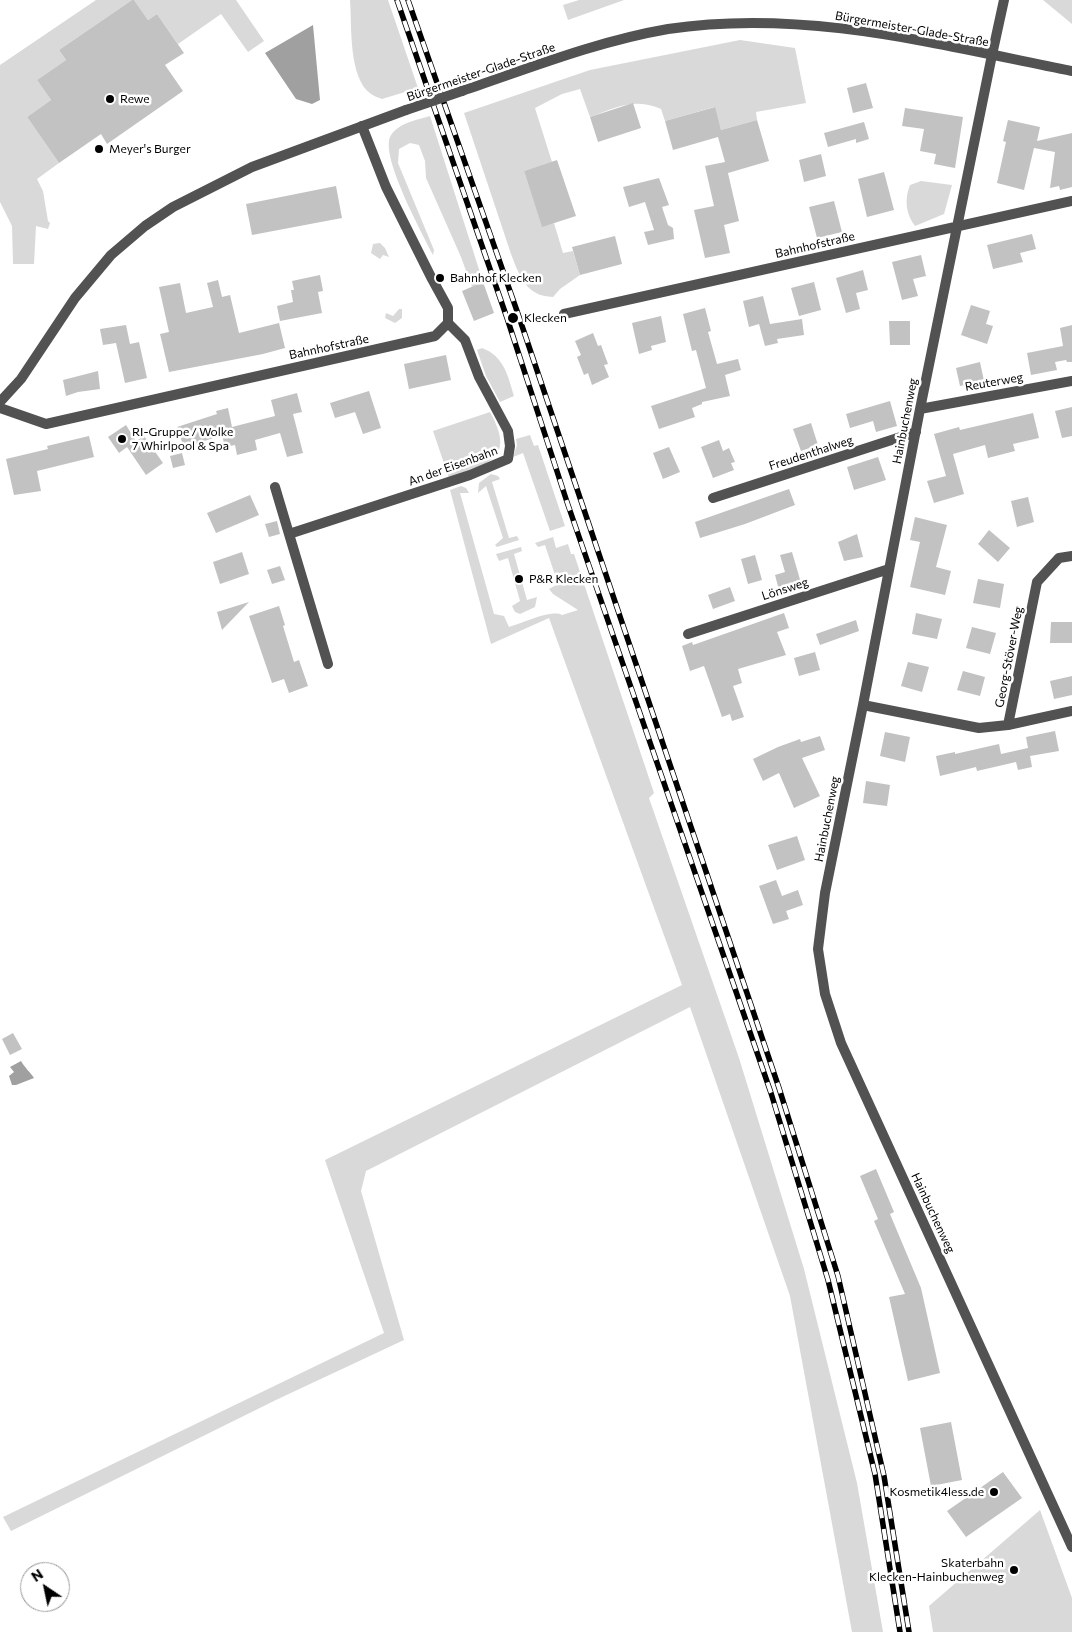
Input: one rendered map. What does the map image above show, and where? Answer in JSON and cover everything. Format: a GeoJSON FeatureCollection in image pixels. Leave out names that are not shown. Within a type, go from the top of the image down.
{"type":"FeatureCollection","features":[{"type":"Feature","properties":{"kind":"street","name":"Hainbuchenweg"},"geometry":{"type":"LineString","coordinates":[[1004,0],[920,409],[825,893],[818,949],[825,994],[842,1043],[1072,1547]]}},
{"type":"Feature","properties":{"kind":"street","name":"Bürgermeister-Glade-Straße"},"geometry":{"type":"LineString","coordinates":[[0,402],[21,379],[75,298],[111,255],[145,226],[173,207],[252,167],[406,110],[598,45],[668,30],[732,23],[790,24],[892,36],[1072,71]]}},
{"type":"Feature","properties":{"kind":"street"},"geometry":{"type":"LineString","coordinates":[[362,126],[386,187],[448,308],[448,323]]}},
{"type":"Feature","properties":{"kind":"street","name":"Bahnhofstraße"},"geometry":{"type":"LineString","coordinates":[[564,314],[1072,201]]}},
{"type":"Feature","properties":{"kind":"street","name":"Bahnhofstraße"},"geometry":{"type":"LineString","coordinates":[[0,408],[46,424],[435,336],[448,323]]}},
{"type":"Feature","properties":{"kind":"street","name":"An der Eisenbahn"},"geometry":{"type":"LineString","coordinates":[[289,534],[470,475],[508,459],[510,446],[505,425],[479,377],[465,340],[448,323]]}},
{"type":"Feature","properties":{"kind":"street","name":"Reuterweg"},"geometry":{"type":"LineString","coordinates":[[920,409],[1072,381]]}},
{"type":"Feature","properties":{"kind":"street","name":"Freudenthalweg"},"geometry":{"type":"LineString","coordinates":[[713,498],[916,432]]}},
{"type":"Feature","properties":{"kind":"street"},"geometry":{"type":"LineString","coordinates":[[275,487],[328,664]]}},
{"type":"Feature","properties":{"kind":"street","name":"Georg-Stöver-Weg"},"geometry":{"type":"LineString","coordinates":[[863,705],[979,728],[1008,725],[1037,582],[1059,558],[1072,556]]}},
{"type":"Feature","properties":{"kind":"street","name":"Lönsweg"},"geometry":{"type":"LineString","coordinates":[[688,634],[889,568]]}},
{"type":"Feature","properties":{"kind":"street"},"geometry":{"type":"LineString","coordinates":[[1008,725],[1072,711]]}},
{"type":"Feature","properties":{"kind":"shaded area"},"geometry":{"type":"Polygon","coordinates":[[[96,0],[132,0],[59,50],[66,60],[37,80],[51,100],[27,117],[59,163],[37,179],[43,191],[48,221],[50,223],[48,229],[36,226],[34,264],[13,264],[12,226],[0,202],[0,65],[96,0]]]}},
{"type":"Feature","properties":{"kind":"shaded area"},"geometry":{"type":"Polygon","coordinates":[[[134,0],[236,0],[264,41],[248,52],[221,14],[178,44],[157,14],[148,20],[134,0]]]}},
{"type":"Feature","properties":{"kind":"shaded area"},"geometry":{"type":"Polygon","coordinates":[[[350,0],[388,0],[418,88],[382,99],[371,94],[364,86],[358,76],[355,64],[351,37],[350,0]]]}},
{"type":"Feature","properties":{"kind":"shaded area"},"geometry":{"type":"Polygon","coordinates":[[[579,0],[624,0],[568,20],[563,5],[579,0]]]}},
{"type":"Feature","properties":{"kind":"shaded area"},"geometry":{"type":"Polygon","coordinates":[[[1043,0],[1072,0],[1072,24],[1043,0]]]}},
{"type":"Feature","properties":{"kind":"shaded area"},"geometry":{"type":"Polygon","coordinates":[[[313,25],[320,100],[312,104],[296,99],[265,53],[313,25]]]}},
{"type":"Feature","properties":{"kind":"shaded area"},"geometry":{"type":"Polygon","coordinates":[[[740,40],[795,48],[806,103],[756,112],[757,120],[721,130],[714,107],[665,121],[661,109],[642,104],[617,107],[590,117],[580,89],[562,94],[535,108],[552,162],[524,171],[542,226],[554,223],[563,253],[573,251],[580,275],[560,289],[553,297],[544,296],[530,289],[521,277],[511,254],[464,113],[590,70],[740,40]]]}},
{"type":"Feature","properties":{"kind":"shaded area"},"geometry":{"type":"Polygon","coordinates":[[[430,116],[483,282],[472,287],[461,257],[426,178],[425,161],[419,145],[410,143],[399,149],[398,163],[434,250],[433,255],[412,214],[391,161],[389,147],[390,137],[393,132],[402,125],[430,116]]]}},
{"type":"Feature","properties":{"kind":"shaded area"},"geometry":{"type":"Polygon","coordinates":[[[921,181],[952,185],[944,214],[915,226],[908,212],[907,196],[910,185],[921,181]]]}},
{"type":"Feature","properties":{"kind":"shaded area"},"geometry":{"type":"Polygon","coordinates":[[[380,243],[385,248],[389,257],[383,255],[380,259],[371,253],[373,244],[380,243]]]}},
{"type":"Feature","properties":{"kind":"shaded area"},"geometry":{"type":"Polygon","coordinates":[[[399,309],[402,309],[402,318],[395,323],[385,318],[386,313],[393,316],[399,309]]]}},
{"type":"Feature","properties":{"kind":"shaded area"},"geometry":{"type":"Polygon","coordinates":[[[482,348],[500,361],[507,374],[514,396],[500,402],[486,376],[477,350],[482,348]]]}},
{"type":"Feature","properties":{"kind":"shaded area"},"geometry":{"type":"Polygon","coordinates":[[[490,412],[500,440],[499,450],[486,463],[449,478],[433,431],[490,412]]]}},
{"type":"Feature","properties":{"kind":"shaded area"},"geometry":{"type":"Polygon","coordinates":[[[530,435],[534,446],[538,445],[565,526],[550,531],[523,453],[513,457],[517,445],[516,439],[530,435]]]}},
{"type":"Feature","properties":{"kind":"shaded area"},"geometry":{"type":"Polygon","coordinates":[[[491,474],[498,476],[500,479],[492,482],[509,538],[517,536],[519,540],[497,547],[495,545],[503,538],[486,486],[478,493],[479,483],[491,474]]]}},
{"type":"Feature","properties":{"kind":"shaded area"},"geometry":{"type":"Polygon","coordinates":[[[461,486],[466,488],[469,493],[460,493],[494,614],[504,616],[509,627],[544,615],[562,615],[578,610],[553,594],[549,589],[558,584],[545,545],[538,547],[535,543],[553,537],[556,548],[568,544],[571,554],[574,554],[654,793],[649,798],[739,1058],[804,1269],[857,1483],[883,1632],[852,1632],[790,1296],[690,1007],[366,1171],[361,1191],[404,1340],[278,1399],[11,1531],[3,1517],[384,1333],[325,1160],[682,985],[549,618],[491,644],[450,490],[461,486]]]}},
{"type":"Feature","properties":{"kind":"shaded area"},"geometry":{"type":"Polygon","coordinates":[[[521,547],[522,551],[514,554],[527,600],[537,597],[535,607],[520,614],[515,612],[512,606],[520,601],[508,558],[499,561],[496,554],[521,547]]]}},
{"type":"Feature","properties":{"kind":"shaded area"},"geometry":{"type":"Polygon","coordinates":[[[21,1061],[34,1078],[12,1085],[9,1076],[14,1072],[10,1067],[21,1061]]]}},
{"type":"Feature","properties":{"kind":"shaded area"},"geometry":{"type":"Polygon","coordinates":[[[1040,1510],[1072,1598],[1072,1632],[933,1632],[929,1606],[1040,1510]]]}},
{"type":"Feature","properties":{"kind":"building"},"geometry":{"type":"Polygon","coordinates":[[[134,0],[148,20],[157,14],[184,53],[165,65],[183,91],[107,144],[101,134],[59,163],[27,117],[51,100],[37,80],[66,60],[59,50],[134,0]]]}},
{"type":"Feature","properties":{"kind":"building"},"geometry":{"type":"Polygon","coordinates":[[[866,83],[873,108],[853,113],[847,88],[866,83]]]}},
{"type":"Feature","properties":{"kind":"building"},"geometry":{"type":"Polygon","coordinates":[[[633,103],[641,128],[598,142],[590,117],[633,103]]]}},
{"type":"Feature","properties":{"kind":"building"},"geometry":{"type":"Polygon","coordinates":[[[715,107],[721,130],[757,120],[769,161],[728,173],[739,221],[724,225],[730,253],[705,258],[694,210],[714,206],[705,166],[725,162],[718,137],[673,150],[665,121],[715,107]]]}},
{"type":"Feature","properties":{"kind":"building"},"geometry":{"type":"Polygon","coordinates":[[[905,108],[963,117],[955,168],[934,164],[936,154],[920,151],[924,129],[902,126],[905,108]]]}},
{"type":"Feature","properties":{"kind":"building"},"geometry":{"type":"Polygon","coordinates":[[[1008,120],[1040,127],[1037,141],[1072,133],[1072,187],[1060,190],[1059,186],[1050,188],[1055,152],[1034,148],[1024,190],[997,183],[1006,142],[1003,141],[1008,120]]]}},
{"type":"Feature","properties":{"kind":"building"},"geometry":{"type":"Polygon","coordinates":[[[864,122],[869,139],[856,143],[856,139],[828,147],[824,133],[864,122]]]}},
{"type":"Feature","properties":{"kind":"building"},"geometry":{"type":"Polygon","coordinates":[[[821,154],[826,176],[804,182],[799,160],[821,154]]]}},
{"type":"Feature","properties":{"kind":"building"},"geometry":{"type":"Polygon","coordinates":[[[557,160],[576,216],[542,227],[524,171],[557,160]]]}},
{"type":"Feature","properties":{"kind":"building"},"geometry":{"type":"Polygon","coordinates":[[[884,172],[894,210],[867,217],[858,179],[884,172]]]}},
{"type":"Feature","properties":{"kind":"building"},"geometry":{"type":"Polygon","coordinates":[[[659,178],[669,205],[662,207],[668,225],[673,228],[674,239],[648,245],[644,232],[654,230],[645,202],[629,207],[623,187],[659,178]]]}},
{"type":"Feature","properties":{"kind":"building"},"geometry":{"type":"Polygon","coordinates":[[[336,186],[342,218],[252,235],[246,204],[336,186]]]}},
{"type":"Feature","properties":{"kind":"building"},"geometry":{"type":"Polygon","coordinates":[[[834,201],[842,232],[817,238],[809,207],[834,201]]]}},
{"type":"Feature","properties":{"kind":"building"},"geometry":{"type":"Polygon","coordinates":[[[1032,234],[1036,249],[1020,253],[1023,262],[993,269],[987,245],[1032,234]]]}},
{"type":"Feature","properties":{"kind":"building"},"geometry":{"type":"Polygon","coordinates":[[[615,236],[622,264],[580,275],[572,247],[615,236]]]}},
{"type":"Feature","properties":{"kind":"building"},"geometry":{"type":"Polygon","coordinates":[[[921,255],[926,276],[913,279],[918,296],[902,300],[892,262],[921,255]]]}},
{"type":"Feature","properties":{"kind":"building"},"geometry":{"type":"Polygon","coordinates":[[[863,270],[868,290],[856,293],[860,309],[846,313],[836,278],[863,270]]]}},
{"type":"Feature","properties":{"kind":"building"},"geometry":{"type":"Polygon","coordinates":[[[320,275],[323,291],[318,292],[322,313],[280,321],[277,306],[293,302],[291,290],[294,290],[292,281],[320,275]]]}},
{"type":"Feature","properties":{"kind":"building"},"geometry":{"type":"Polygon","coordinates":[[[218,280],[222,297],[230,295],[239,333],[279,323],[285,348],[169,372],[160,334],[169,332],[159,287],[180,283],[186,313],[213,307],[207,283],[218,280]]]}},
{"type":"Feature","properties":{"kind":"building"},"geometry":{"type":"Polygon","coordinates":[[[483,282],[494,313],[474,321],[462,291],[483,282]]]}},
{"type":"Feature","properties":{"kind":"building"},"geometry":{"type":"Polygon","coordinates":[[[814,282],[821,310],[799,316],[791,288],[814,282]]]}},
{"type":"Feature","properties":{"kind":"building"},"geometry":{"type":"Polygon","coordinates":[[[763,296],[770,324],[802,319],[804,335],[777,339],[778,343],[765,346],[759,324],[749,327],[743,301],[763,296]]]}},
{"type":"Feature","properties":{"kind":"building"},"geometry":{"type":"Polygon","coordinates":[[[971,305],[990,311],[986,324],[993,326],[987,344],[961,335],[971,305]]]}},
{"type":"Feature","properties":{"kind":"building"},"geometry":{"type":"Polygon","coordinates":[[[705,308],[711,331],[708,332],[717,364],[738,359],[741,370],[725,375],[730,396],[702,402],[702,404],[692,408],[695,417],[659,429],[651,406],[706,388],[696,350],[692,351],[683,314],[705,308]]]}},
{"type":"Feature","properties":{"kind":"building"},"geometry":{"type":"Polygon","coordinates":[[[661,316],[666,342],[651,346],[652,350],[639,354],[632,323],[661,316]]]}},
{"type":"Feature","properties":{"kind":"building"},"geometry":{"type":"Polygon","coordinates":[[[889,321],[910,321],[910,345],[890,345],[889,321]]]}},
{"type":"Feature","properties":{"kind":"building"},"geometry":{"type":"Polygon","coordinates":[[[126,325],[130,344],[139,342],[147,378],[125,383],[116,343],[103,345],[100,329],[126,325]]]}},
{"type":"Feature","properties":{"kind":"building"},"geometry":{"type":"Polygon","coordinates":[[[1072,325],[1072,362],[1067,362],[1066,360],[1055,362],[1057,370],[1031,375],[1027,353],[1063,346],[1060,328],[1072,325]]]}},
{"type":"Feature","properties":{"kind":"building"},"geometry":{"type":"Polygon","coordinates":[[[593,333],[598,346],[601,345],[608,364],[604,365],[609,377],[592,385],[588,373],[584,375],[577,357],[581,355],[575,341],[593,333]]]}},
{"type":"Feature","properties":{"kind":"building"},"geometry":{"type":"Polygon","coordinates":[[[446,355],[451,380],[409,389],[404,364],[446,355]]]}},
{"type":"Feature","properties":{"kind":"building"},"geometry":{"type":"Polygon","coordinates":[[[980,362],[984,381],[960,386],[956,368],[980,362]]]}},
{"type":"Feature","properties":{"kind":"building"},"geometry":{"type":"Polygon","coordinates":[[[98,371],[100,389],[66,396],[63,380],[98,371]]]}},
{"type":"Feature","properties":{"kind":"building"},"geometry":{"type":"Polygon","coordinates":[[[369,391],[381,428],[363,434],[355,412],[335,418],[330,403],[369,391]]]}},
{"type":"Feature","properties":{"kind":"building"},"geometry":{"type":"Polygon","coordinates":[[[297,393],[302,412],[293,414],[303,453],[287,457],[280,433],[255,440],[257,450],[237,455],[235,445],[225,447],[222,435],[184,448],[177,427],[217,414],[216,411],[228,408],[232,427],[275,416],[271,400],[297,393]]]}},
{"type":"Feature","properties":{"kind":"building"},"geometry":{"type":"Polygon","coordinates":[[[890,401],[897,426],[876,432],[873,421],[850,428],[846,414],[890,401]]]}},
{"type":"Feature","properties":{"kind":"building"},"geometry":{"type":"Polygon","coordinates":[[[1072,407],[1072,436],[1062,438],[1055,411],[1072,407]]]}},
{"type":"Feature","properties":{"kind":"building"},"geometry":{"type":"Polygon","coordinates":[[[1033,413],[1039,438],[1013,444],[1015,451],[988,458],[985,445],[953,454],[964,494],[934,503],[927,481],[946,476],[934,434],[959,427],[960,430],[1033,413]]]}},
{"type":"Feature","properties":{"kind":"building"},"geometry":{"type":"Polygon","coordinates":[[[811,423],[818,445],[801,451],[793,429],[811,423]]]}},
{"type":"Feature","properties":{"kind":"building"},"geometry":{"type":"Polygon","coordinates":[[[126,425],[136,441],[144,436],[163,463],[146,475],[127,447],[119,453],[108,437],[126,425]]]}},
{"type":"Feature","properties":{"kind":"building"},"geometry":{"type":"Polygon","coordinates":[[[89,436],[94,457],[37,471],[41,491],[14,495],[6,459],[48,449],[47,446],[89,436]]]}},
{"type":"Feature","properties":{"kind":"building"},"geometry":{"type":"Polygon","coordinates":[[[719,440],[723,451],[729,448],[735,462],[731,463],[734,470],[713,478],[701,447],[719,440]]]}},
{"type":"Feature","properties":{"kind":"building"},"geometry":{"type":"Polygon","coordinates":[[[669,447],[680,472],[663,479],[653,453],[669,447]]]}},
{"type":"Feature","properties":{"kind":"building"},"geometry":{"type":"Polygon","coordinates":[[[182,453],[185,465],[173,468],[170,456],[182,453]]]}},
{"type":"Feature","properties":{"kind":"building"},"geometry":{"type":"Polygon","coordinates":[[[878,457],[886,480],[854,490],[847,467],[878,457]]]}},
{"type":"Feature","properties":{"kind":"building"},"geometry":{"type":"Polygon","coordinates":[[[789,489],[795,505],[745,524],[700,538],[695,522],[789,489]]]}},
{"type":"Feature","properties":{"kind":"building"},"geometry":{"type":"Polygon","coordinates":[[[250,495],[259,515],[216,533],[207,513],[250,495]]]}},
{"type":"Feature","properties":{"kind":"building"},"geometry":{"type":"Polygon","coordinates":[[[1028,497],[1034,522],[1017,527],[1011,501],[1028,497]]]}},
{"type":"Feature","properties":{"kind":"building"},"geometry":{"type":"Polygon","coordinates":[[[915,517],[947,525],[936,567],[951,571],[945,595],[910,587],[920,542],[910,540],[915,517]]]}},
{"type":"Feature","properties":{"kind":"building"},"geometry":{"type":"Polygon","coordinates":[[[277,521],[280,534],[269,537],[265,524],[277,521]]]}},
{"type":"Feature","properties":{"kind":"building"},"geometry":{"type":"Polygon","coordinates":[[[989,530],[1010,548],[998,562],[978,544],[989,530]]]}},
{"type":"Feature","properties":{"kind":"building"},"geometry":{"type":"Polygon","coordinates":[[[857,534],[863,557],[844,561],[838,542],[857,534]]]}},
{"type":"Feature","properties":{"kind":"building"},"geometry":{"type":"Polygon","coordinates":[[[242,552],[249,574],[220,584],[213,562],[242,552]]]}},
{"type":"Feature","properties":{"kind":"building"},"geometry":{"type":"Polygon","coordinates":[[[792,552],[801,583],[779,590],[775,575],[785,572],[780,555],[792,552]]]}},
{"type":"Feature","properties":{"kind":"building"},"geometry":{"type":"Polygon","coordinates":[[[755,555],[762,580],[748,584],[741,559],[755,555]]]}},
{"type":"Feature","properties":{"kind":"building"},"geometry":{"type":"Polygon","coordinates":[[[280,566],[285,580],[272,584],[267,570],[280,566]]]}},
{"type":"Feature","properties":{"kind":"building"},"geometry":{"type":"Polygon","coordinates":[[[978,579],[1004,584],[1000,608],[973,603],[978,579]]]}},
{"type":"Feature","properties":{"kind":"building"},"geometry":{"type":"Polygon","coordinates":[[[730,587],[735,601],[713,609],[708,595],[730,587]]]}},
{"type":"Feature","properties":{"kind":"building"},"geometry":{"type":"Polygon","coordinates":[[[249,602],[222,630],[217,612],[249,602]]]}},
{"type":"Feature","properties":{"kind":"building"},"geometry":{"type":"Polygon","coordinates":[[[279,606],[294,662],[299,660],[308,686],[289,693],[284,679],[272,683],[249,616],[279,606]]]}},
{"type":"Feature","properties":{"kind":"building"},"geometry":{"type":"Polygon","coordinates":[[[784,613],[789,628],[777,632],[786,655],[738,669],[742,683],[733,686],[744,717],[732,721],[730,714],[722,717],[704,666],[690,671],[682,646],[692,642],[693,645],[784,613]]]}},
{"type":"Feature","properties":{"kind":"building"},"geometry":{"type":"Polygon","coordinates":[[[916,613],[942,619],[937,639],[912,634],[916,613]]]}},
{"type":"Feature","properties":{"kind":"building"},"geometry":{"type":"Polygon","coordinates":[[[856,620],[859,631],[820,645],[816,634],[856,620]]]}},
{"type":"Feature","properties":{"kind":"building"},"geometry":{"type":"Polygon","coordinates":[[[1051,622],[1072,622],[1072,643],[1050,643],[1051,622]]]}},
{"type":"Feature","properties":{"kind":"building"},"geometry":{"type":"Polygon","coordinates":[[[972,627],[996,633],[990,654],[966,648],[972,627]]]}},
{"type":"Feature","properties":{"kind":"building"},"geometry":{"type":"Polygon","coordinates":[[[815,652],[820,670],[799,676],[794,658],[815,652]]]}},
{"type":"Feature","properties":{"kind":"building"},"geometry":{"type":"Polygon","coordinates":[[[908,662],[929,667],[922,692],[901,686],[908,662]]]}},
{"type":"Feature","properties":{"kind":"building"},"geometry":{"type":"Polygon","coordinates":[[[963,671],[985,677],[980,696],[957,690],[963,671]]]}},
{"type":"Feature","properties":{"kind":"building"},"geometry":{"type":"Polygon","coordinates":[[[1072,676],[1072,695],[1054,699],[1050,681],[1072,676]]]}},
{"type":"Feature","properties":{"kind":"building"},"geometry":{"type":"Polygon","coordinates":[[[1055,731],[1059,751],[1030,756],[1032,767],[1018,770],[1016,762],[977,771],[976,767],[940,776],[936,756],[955,752],[955,754],[999,744],[1001,754],[1028,748],[1026,737],[1055,731]]]}},
{"type":"Feature","properties":{"kind":"building"},"geometry":{"type":"Polygon","coordinates":[[[885,732],[910,737],[905,762],[880,756],[885,732]]]}},
{"type":"Feature","properties":{"kind":"building"},"geometry":{"type":"Polygon","coordinates":[[[820,736],[825,750],[802,758],[820,796],[794,808],[779,773],[763,781],[753,759],[800,739],[801,742],[820,736]]]}},
{"type":"Feature","properties":{"kind":"building"},"geometry":{"type":"Polygon","coordinates":[[[866,781],[890,785],[887,806],[863,803],[866,781]]]}},
{"type":"Feature","properties":{"kind":"building"},"geometry":{"type":"Polygon","coordinates":[[[797,836],[805,860],[777,870],[768,845],[797,836]]]}},
{"type":"Feature","properties":{"kind":"building"},"geometry":{"type":"Polygon","coordinates":[[[776,880],[782,896],[798,890],[803,905],[786,911],[789,919],[773,924],[759,886],[776,880]]]}},
{"type":"Feature","properties":{"kind":"building"},"geometry":{"type":"Polygon","coordinates":[[[13,1033],[22,1049],[10,1055],[2,1039],[13,1033]]]}},
{"type":"Feature","properties":{"kind":"building"},"geometry":{"type":"Polygon","coordinates":[[[876,1169],[894,1212],[890,1214],[921,1288],[940,1373],[908,1381],[889,1297],[905,1294],[874,1221],[878,1219],[860,1176],[876,1169]]]}},
{"type":"Feature","properties":{"kind":"building"},"geometry":{"type":"Polygon","coordinates":[[[951,1422],[962,1480],[931,1486],[920,1428],[951,1422]]]}},
{"type":"Feature","properties":{"kind":"building"},"geometry":{"type":"Polygon","coordinates":[[[1003,1472],[1022,1498],[966,1537],[947,1511],[1003,1472]]]}},
{"type":"Feature","properties":{"kind":"railway"},"geometry":{"type":"LineString","coordinates":[[397,0],[507,318],[567,502],[771,1093],[828,1280],[875,1474],[900,1632]]}},
{"type":"Feature","properties":{"kind":"railway"},"geometry":{"type":"LineString","coordinates":[[408,0],[517,311],[779,1088],[838,1276],[884,1476],[909,1632]]}},
{"type":"Feature","properties":{"kind":"place","name":"Rewe"},"geometry":{"type":"Point","coordinates":[110,99]}},
{"type":"Feature","properties":{"kind":"place","name":"Meyer's Burger"},"geometry":{"type":"Point","coordinates":[99,149]}},
{"type":"Feature","properties":{"kind":"place","name":"Bahnhof Klecken"},"geometry":{"type":"Point","coordinates":[440,278]}},
{"type":"Feature","properties":{"kind":"place","name":"Klecken"},"geometry":{"type":"Point","coordinates":[513,318]}},
{"type":"Feature","properties":{"kind":"place","name":"RI-Gruppe / Wolke 7 Whirlpool & Spa"},"geometry":{"type":"Point","coordinates":[122,439]}},
{"type":"Feature","properties":{"kind":"place","name":"P&R Klecken"},"geometry":{"type":"Point","coordinates":[519,579]}},
{"type":"Feature","properties":{"kind":"place","name":"Kosmetik4less.de"},"geometry":{"type":"Point","coordinates":[994,1492]}},
{"type":"Feature","properties":{"kind":"place","name":"Skaterbahn Klecken-Hainbuchenweg"},"geometry":{"type":"Point","coordinates":[1014,1570]}}]}
